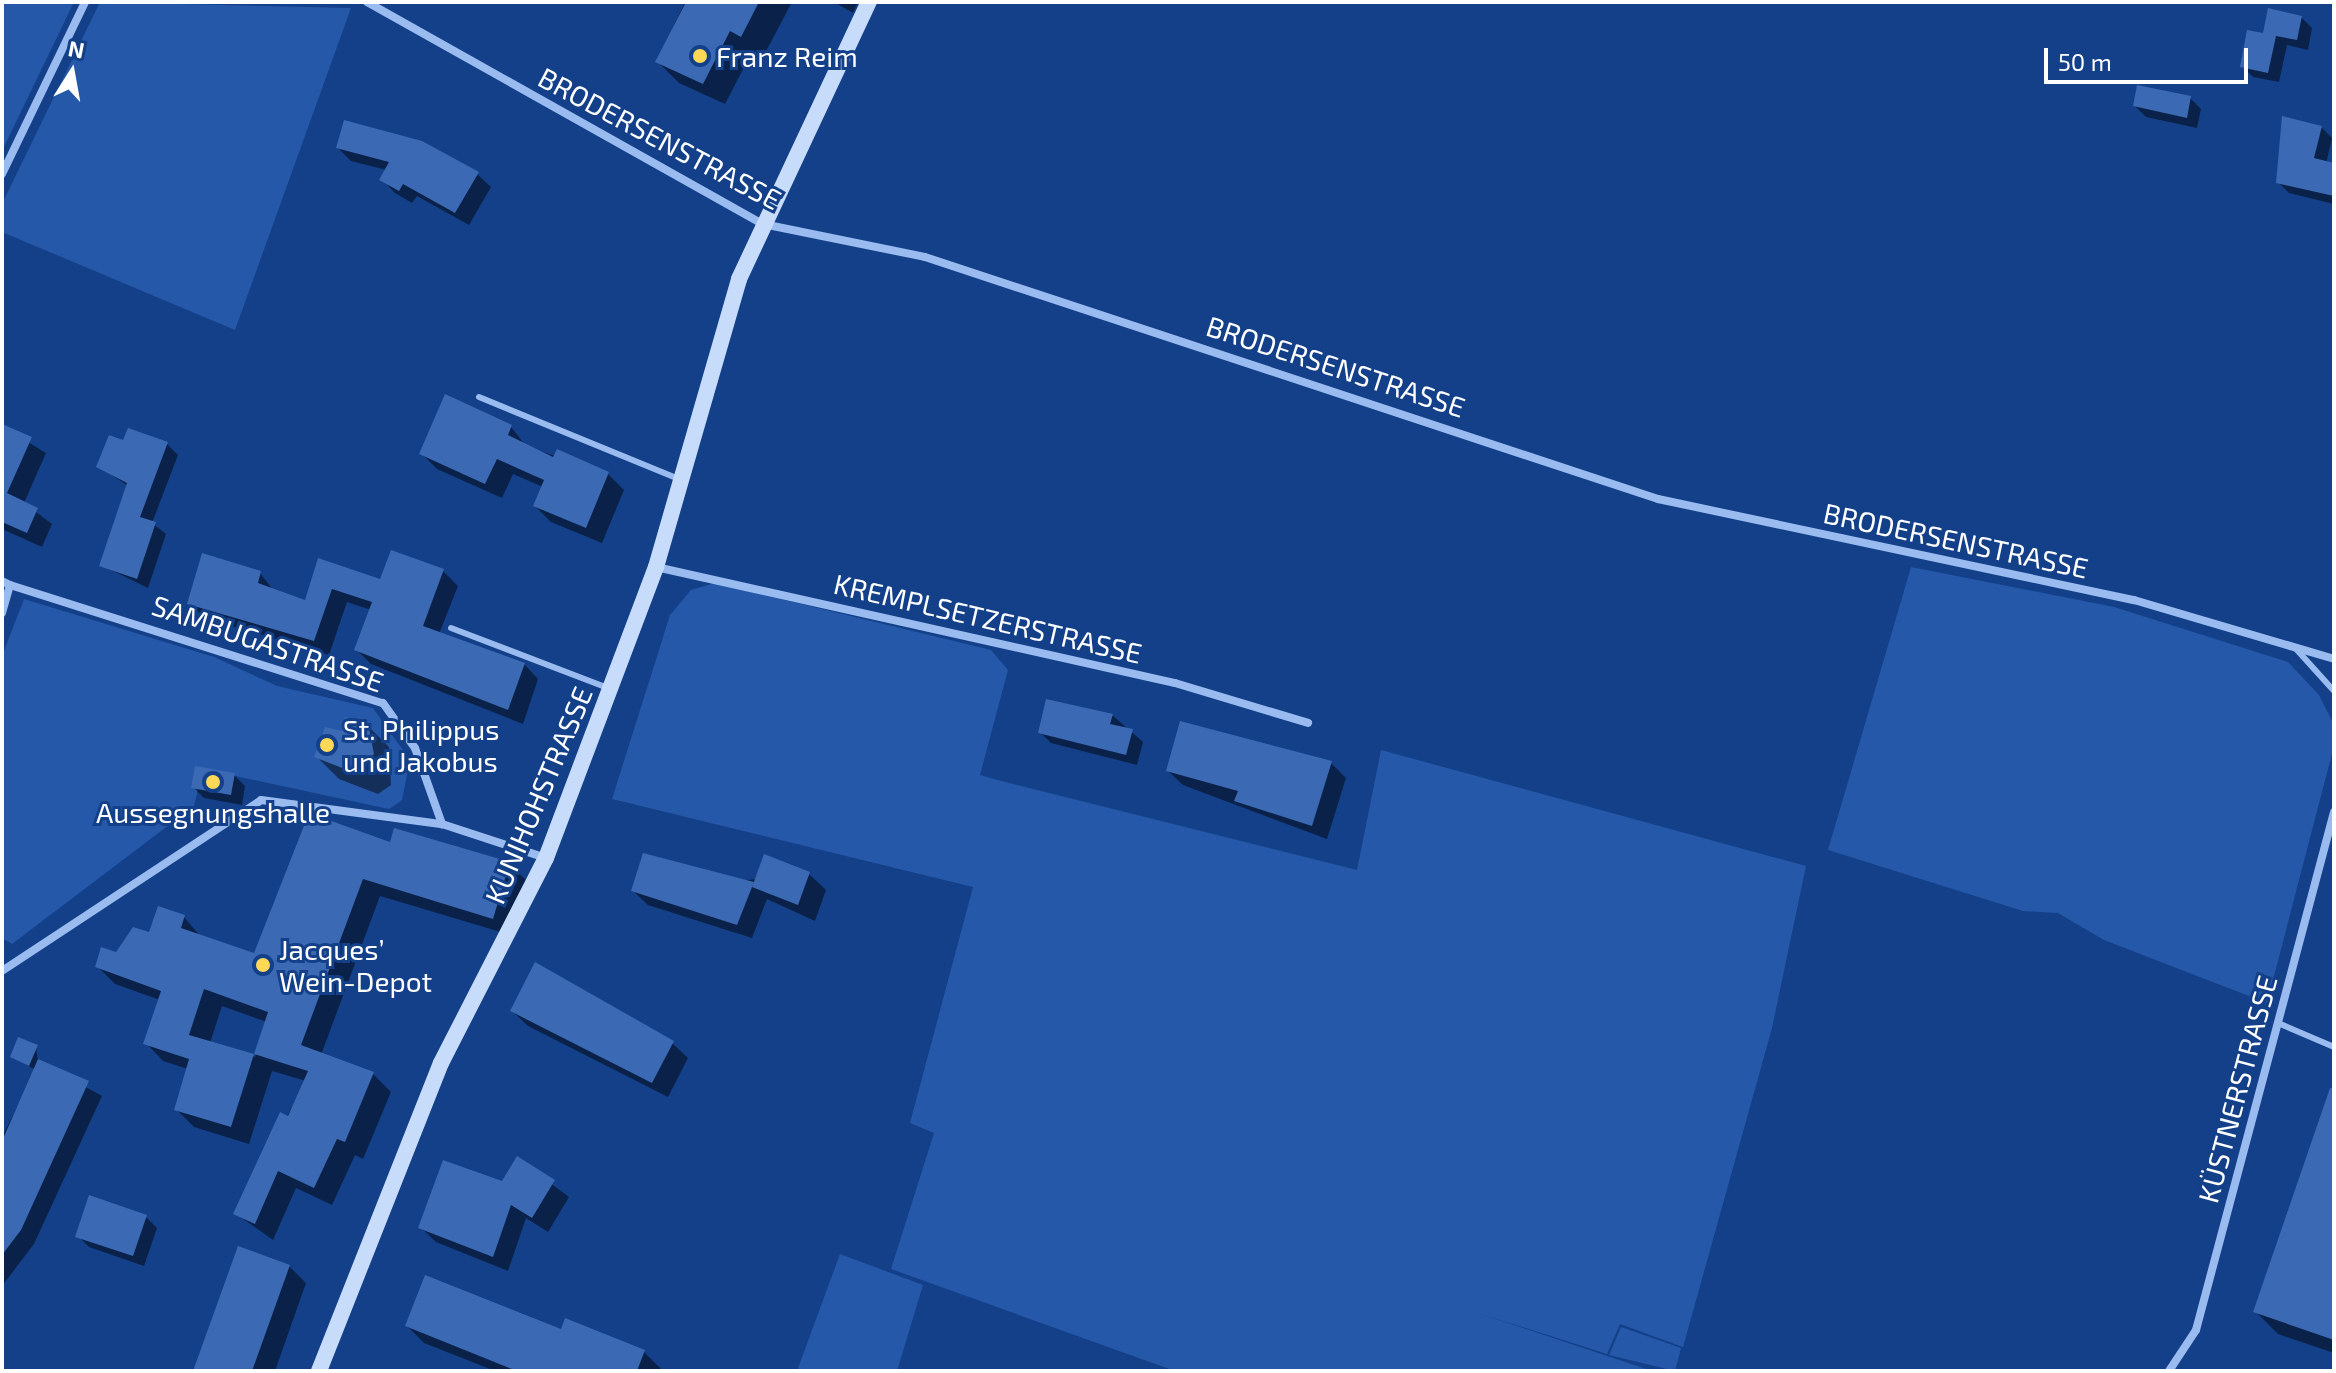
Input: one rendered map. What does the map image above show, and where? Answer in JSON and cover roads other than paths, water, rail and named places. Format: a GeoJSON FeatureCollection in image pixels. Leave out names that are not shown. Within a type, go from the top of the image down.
{"type":"FeatureCollection","features":[{"type":"Feature","properties":{"kind":"street"},"geometry":{"type":"LineString","coordinates":[[2,174],[85,2]]}},
{"type":"Feature","properties":{"kind":"street","name":"BRODERSENSTRASSE"},"geometry":{"type":"LineString","coordinates":[[367,2],[763,224],[925,257],[1658,499],[2134,600],[2334,659]]}},
{"type":"Feature","properties":{"kind":"street","name":"KUNIHOHSTRASSE"},"geometry":{"type":"LineString","coordinates":[[319,1371],[441,1063],[546,858],[656,567],[684,481],[739,279],[869,2]]}},
{"type":"Feature","properties":{"kind":"street","name":"KREMPLSETZERSTRASSE"},"geometry":{"type":"LineString","coordinates":[[656,567],[1164,680],[1308,723]]}},
{"type":"Feature","properties":{"kind":"street"},"geometry":{"type":"LineString","coordinates":[[2,613],[6,583]]}},
{"type":"Feature","properties":{"kind":"street","name":"SAMBUGASTRASSE"},"geometry":{"type":"LineString","coordinates":[[6,583],[383,703],[415,748],[442,824]]}},
{"type":"Feature","properties":{"kind":"street"},"geometry":{"type":"LineString","coordinates":[[2,971],[261,800],[442,824],[546,858]]}},
{"type":"Feature","properties":{"kind":"street","name":"KÜSTNERSTRASSE"},"geometry":{"type":"LineString","coordinates":[[2169,1371],[2196,1330],[2331,835],[2334,812]]}},
{"type":"Feature","properties":{"kind":"lane"},"geometry":{"type":"LineString","coordinates":[[479,397],[684,481]]}},
{"type":"Feature","properties":{"kind":"lane"},"geometry":{"type":"LineString","coordinates":[[451,628],[611,690]]}},
{"type":"Feature","properties":{"kind":"lane"},"geometry":{"type":"LineString","coordinates":[[2297,650],[2334,691]]}},
{"type":"Feature","properties":{"kind":"lane"},"geometry":{"type":"LineString","coordinates":[[2278,1023],[2334,1047]]}},
{"type":"Feature","properties":{"kind":"place","name":"Franz Reim"},"geometry":{"type":"Point","coordinates":[700,56]}},
{"type":"Feature","properties":{"kind":"place","name":"St. Philippus und Jakobus"},"geometry":{"type":"Point","coordinates":[327,745]}},
{"type":"Feature","properties":{"kind":"place","name":"Aussegnungshalle"},"geometry":{"type":"Point","coordinates":[213,782]}},
{"type":"Feature","properties":{"kind":"place","name":"Jacques’ Wein-Depot"},"geometry":{"type":"Point","coordinates":[263,965]}}]}
